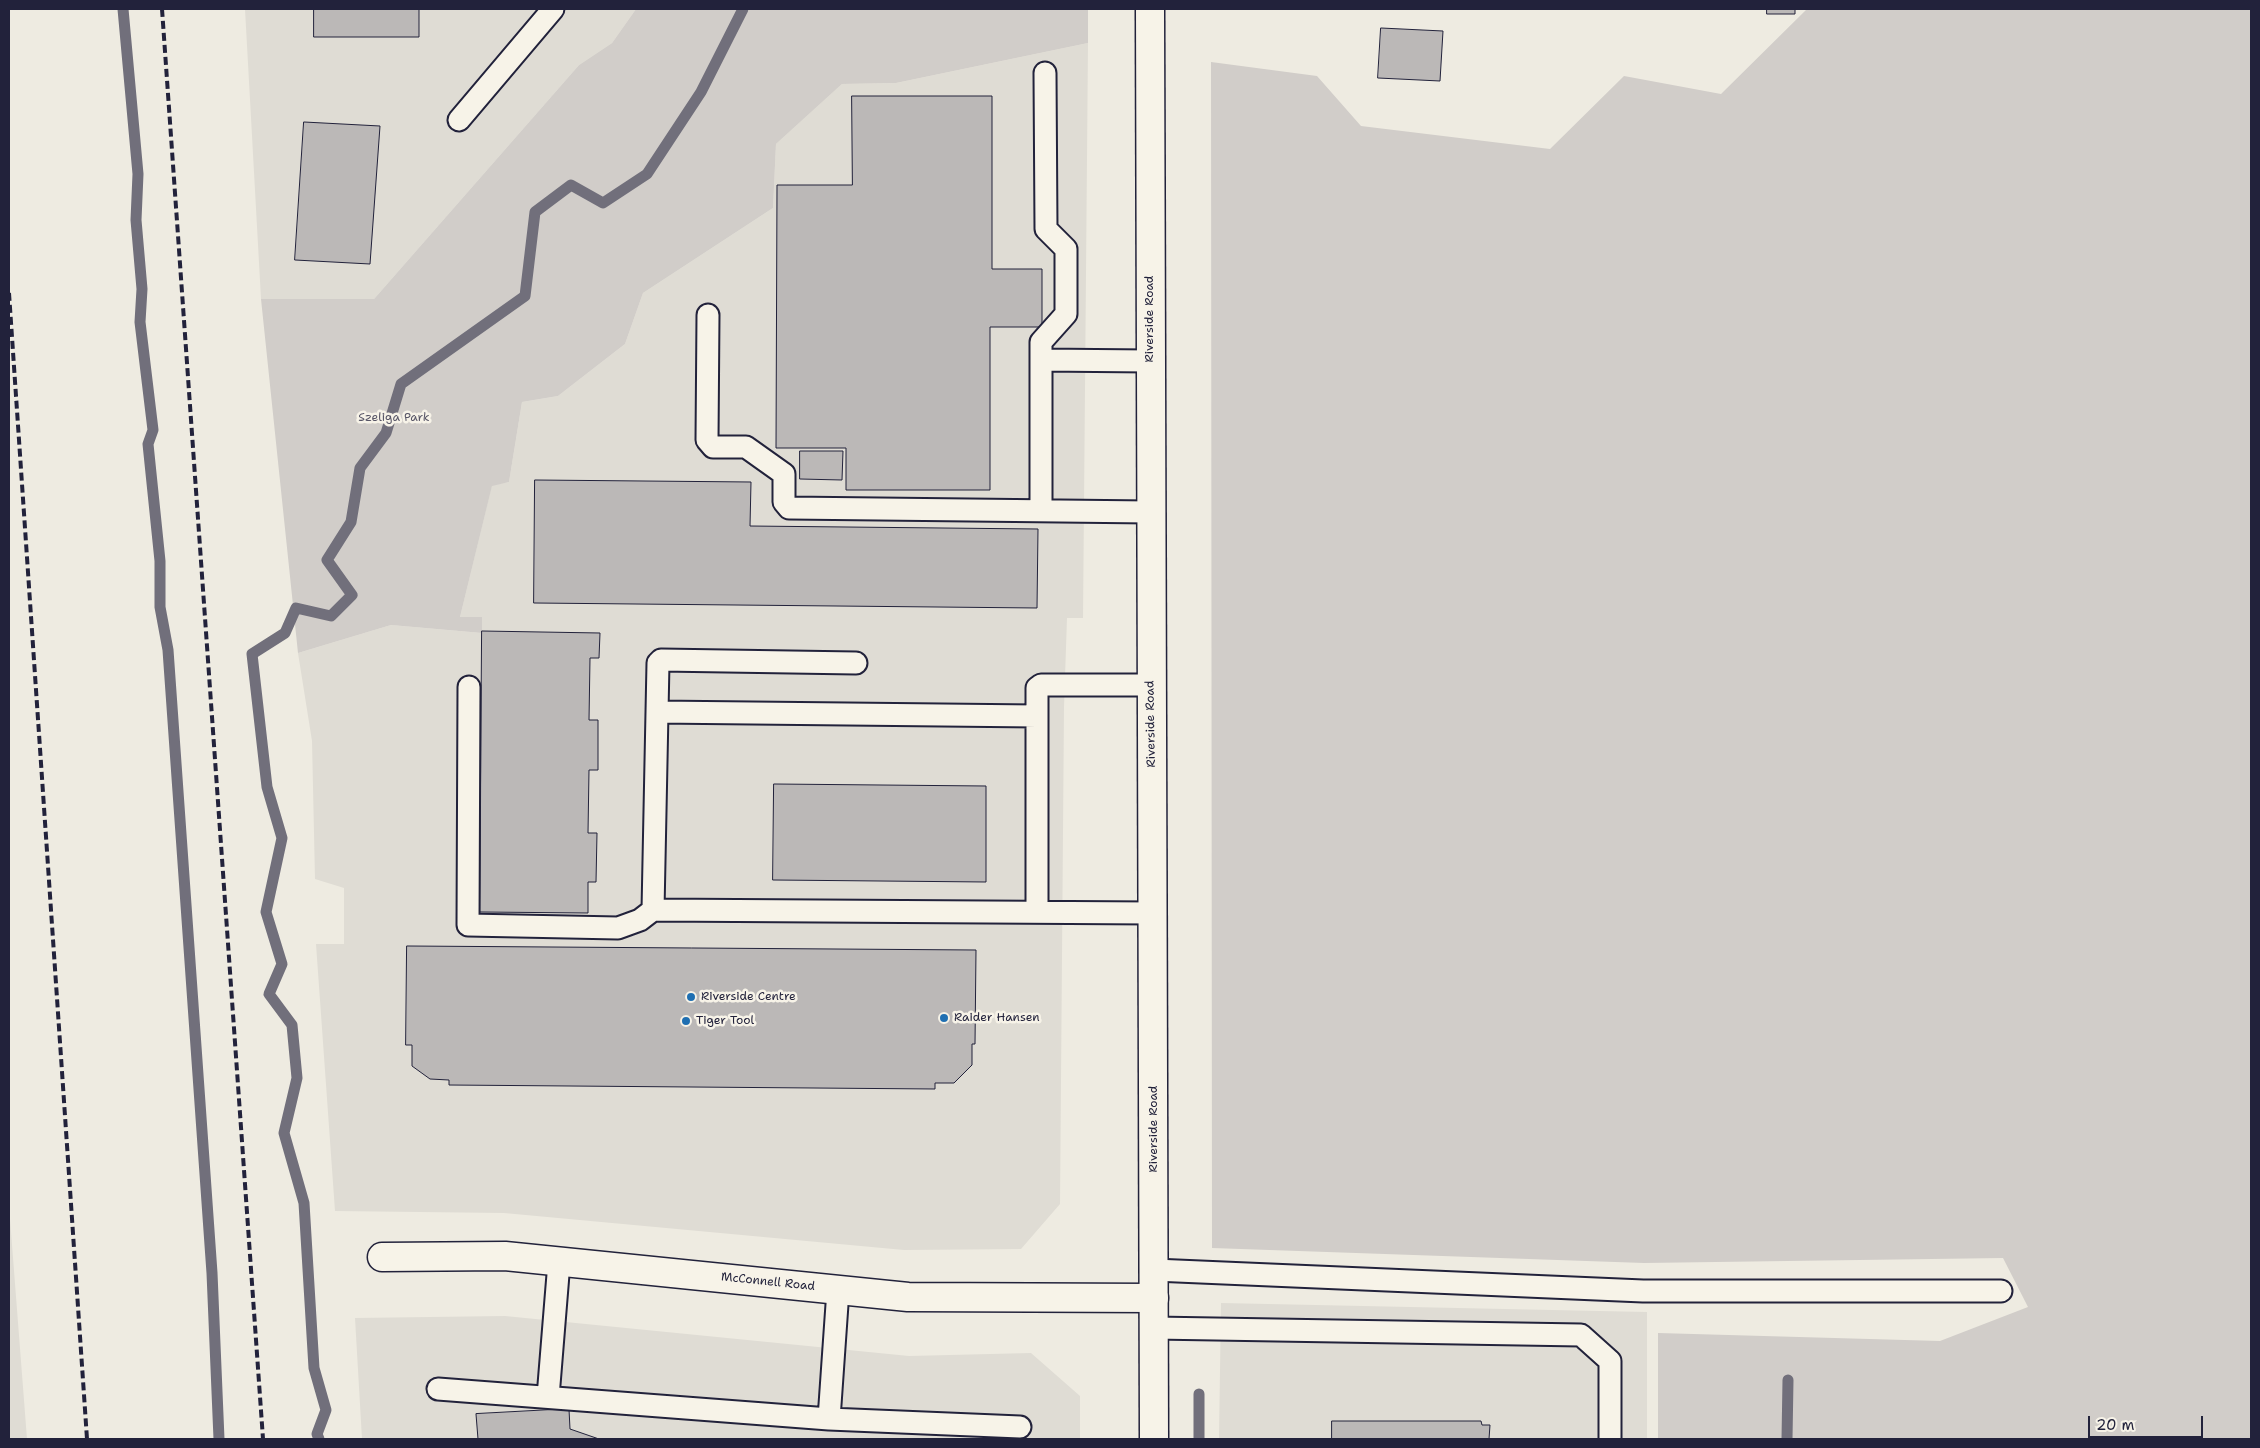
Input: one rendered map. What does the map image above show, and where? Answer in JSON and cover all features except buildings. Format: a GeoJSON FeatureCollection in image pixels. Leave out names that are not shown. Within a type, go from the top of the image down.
{"type":"FeatureCollection","features":[{"type":"Feature","properties":{"kind":"street","name":"Riverside Road"},"geometry":{"type":"LineString","coordinates":[[1150,9],[1154,1439]]}},
{"type":"Feature","properties":{"kind":"street","name":"McConnell Road"},"geometry":{"type":"LineString","coordinates":[[382,1257],[505,1256],[908,1296],[1154,1298]]}},
{"type":"Feature","properties":{"kind":"lane"},"geometry":{"type":"LineString","coordinates":[[459,120],[553,9]]}},
{"type":"Feature","properties":{"kind":"lane"},"geometry":{"type":"LineString","coordinates":[[1041,511],[1041,342],[1066,314],[1066,249],[1046,229],[1045,72]]}},
{"type":"Feature","properties":{"kind":"lane"},"geometry":{"type":"LineString","coordinates":[[708,315],[707,440],[713,447],[746,447],[784,474],[784,502],[789,508],[1150,512]]}},
{"type":"Feature","properties":{"kind":"lane"},"geometry":{"type":"LineString","coordinates":[[1041,360],[1150,361]]}},
{"type":"Feature","properties":{"kind":"lane"},"geometry":{"type":"LineString","coordinates":[[654,910],[658,663],[661,660],[856,663]]}},
{"type":"Feature","properties":{"kind":"lane"},"geometry":{"type":"LineString","coordinates":[[1037,912],[1037,688],[1041,685],[1151,685]]}},
{"type":"Feature","properties":{"kind":"lane"},"geometry":{"type":"LineString","coordinates":[[469,688],[468,925],[618,928],[640,920],[654,910],[1153,913]]}},
{"type":"Feature","properties":{"kind":"lane"},"geometry":{"type":"LineString","coordinates":[[657,712],[1037,716]]}},
{"type":"Feature","properties":{"kind":"lane"},"geometry":{"type":"LineString","coordinates":[[548,1398],[559,1262]]}},
{"type":"Feature","properties":{"kind":"lane"},"geometry":{"type":"LineString","coordinates":[[1154,1270],[1643,1291],[2001,1291]]}},
{"type":"Feature","properties":{"kind":"lane"},"geometry":{"type":"LineString","coordinates":[[829,1419],[838,1290]]}},
{"type":"Feature","properties":{"kind":"lane"},"geometry":{"type":"LineString","coordinates":[[1154,1328],[1581,1335],[1610,1361],[1610,1439]]}},
{"type":"Feature","properties":{"kind":"lane"},"geometry":{"type":"LineString","coordinates":[[438,1388],[829,1419],[1020,1427]]}},
{"type":"Feature","properties":{"kind":"shaded area"},"geometry":{"type":"Polygon","coordinates":[[[245,9],[636,9],[612,43],[579,65],[374,299],[261,299],[245,9]]]}},
{"type":"Feature","properties":{"kind":"shaded area"},"geometry":{"type":"Polygon","coordinates":[[[1088,43],[1083,618],[1067,618],[1064,707],[1060,1204],[1021,1249],[904,1250],[504,1213],[335,1211],[316,944],[344,944],[344,888],[315,879],[312,741],[298,653],[391,625],[482,633],[460,617],[492,485],[509,482],[522,402],[558,396],[625,344],[643,293],[773,208],[776,144],[842,84],[896,83],[1088,43]]]}},
{"type":"Feature","properties":{"kind":"shaded area"},"geometry":{"type":"Polygon","coordinates":[[[9,1206],[27,1439],[9,1439],[9,1206]]]}},
{"type":"Feature","properties":{"kind":"shaded area"},"geometry":{"type":"Polygon","coordinates":[[[1221,1303],[1647,1312],[1647,1439],[1219,1439],[1221,1303]]]}},
{"type":"Feature","properties":{"kind":"shaded area"},"geometry":{"type":"Polygon","coordinates":[[[505,1316],[909,1356],[1031,1353],[1080,1396],[1080,1439],[362,1439],[355,1318],[505,1316]]]}},
{"type":"Feature","properties":{"kind":"green space","name":"Szeliga Park"},"geometry":{"type":"Polygon","coordinates":[[[636,9],[1088,9],[1088,43],[896,83],[842,84],[776,144],[773,208],[643,293],[625,344],[558,396],[522,402],[509,482],[492,486],[460,617],[482,617],[482,633],[391,625],[298,653],[261,299],[374,299],[579,65],[612,43],[636,9]]]}},
{"type":"Feature","properties":{"kind":"green space"},"geometry":{"type":"Polygon","coordinates":[[[1807,9],[2251,9],[2251,1439],[1658,1439],[1658,1333],[1940,1341],[2028,1307],[2003,1258],[1644,1263],[1212,1248],[1211,62],[1317,76],[1361,126],[1550,149],[1624,76],[1721,94],[1807,9]]]}},
{"type":"Feature","properties":{"kind":"waterway"},"geometry":{"type":"LineString","coordinates":[[123,9],[138,174],[136,220],[142,289],[140,322],[153,430],[148,444],[160,561],[160,607],[168,650],[212,1273],[219,1439]]}},
{"type":"Feature","properties":{"kind":"waterway"},"geometry":{"type":"LineString","coordinates":[[319,1439],[317,1434],[326,1410],[314,1368],[304,1203],[284,1133],[297,1078],[292,1025],[269,994],[282,964],[266,912],[282,838],[267,787],[252,654],[285,633],[296,608],[331,616],[352,595],[327,560],[351,522],[360,468],[386,433],[401,384],[525,296],[535,212],[571,185],[603,203],[647,174],[701,92],[743,9]]}},
{"type":"Feature","properties":{"kind":"waterway"},"geometry":{"type":"LineString","coordinates":[[1787,1439],[1788,1380]]}},
{"type":"Feature","properties":{"kind":"waterway"},"geometry":{"type":"LineString","coordinates":[[1199,1394],[1199,1439]]}},
{"type":"Feature","properties":{"kind":"railway"},"geometry":{"type":"LineString","coordinates":[[162,9],[263,1439]]}},
{"type":"Feature","properties":{"kind":"railway"},"geometry":{"type":"LineString","coordinates":[[9,293],[87,1439]]}},
{"type":"Feature","properties":{"kind":"place","name":"Riverside Centre"},"geometry":{"type":"Point","coordinates":[691,997]}},
{"type":"Feature","properties":{"kind":"place","name":"Raider Hansen"},"geometry":{"type":"Point","coordinates":[944,1018]}},
{"type":"Feature","properties":{"kind":"place","name":"Tiger Tool"},"geometry":{"type":"Point","coordinates":[686,1021]}}]}
